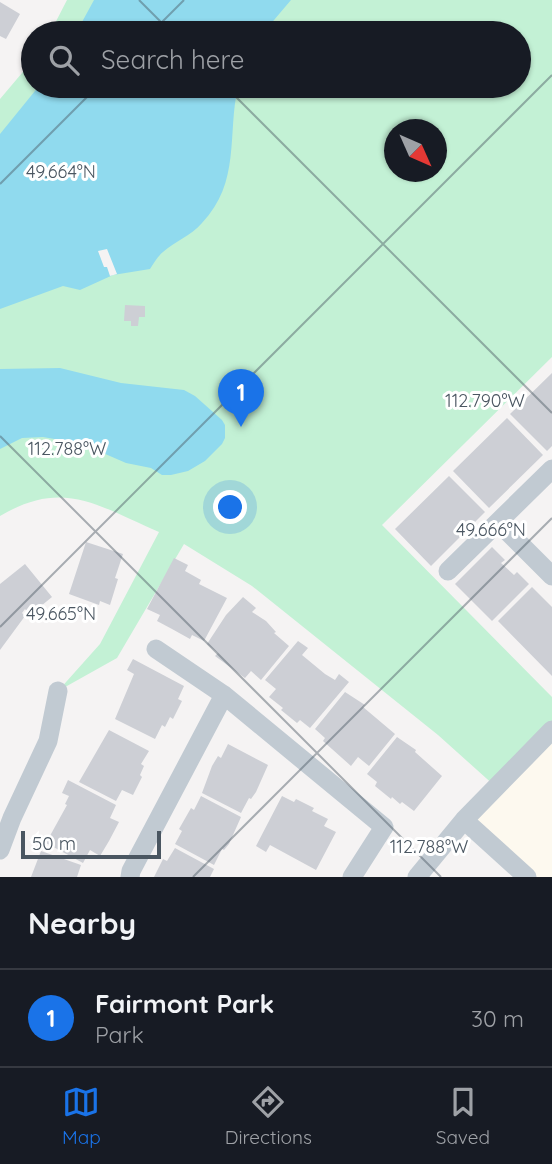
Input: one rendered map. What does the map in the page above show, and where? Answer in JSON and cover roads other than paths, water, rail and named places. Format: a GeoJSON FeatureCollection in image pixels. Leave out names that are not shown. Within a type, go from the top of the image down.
{"type":"FeatureCollection","features":[{"type":"Feature","properties":{"kind":"street"},"geometry":{"type":"LineString","coordinates":[[448,571],[552,468]]}},
{"type":"Feature","properties":{"kind":"street"},"geometry":{"type":"LineString","coordinates":[[498,522],[548,565]]}},
{"type":"Feature","properties":{"kind":"street"},"geometry":{"type":"LineString","coordinates":[[156,649],[224,695],[384,827],[352,877]]}},
{"type":"Feature","properties":{"kind":"street"},"geometry":{"type":"LineString","coordinates":[[0,850],[48,741],[58,691]]}},
{"type":"Feature","properties":{"kind":"street"},"geometry":{"type":"LineString","coordinates":[[130,877],[224,695]]}},
{"type":"Feature","properties":{"kind":"street"},"geometry":{"type":"LineString","coordinates":[[417,877],[464,820],[552,730]]}},
{"type":"Feature","properties":{"kind":"street"},"geometry":{"type":"LineString","coordinates":[[464,820],[527,877]]}},
{"type":"Feature","properties":{"kind":"water"},"geometry":{"type":"Polygon","coordinates":[[[94,0],[291,0],[273,21],[83,21],[94,0]]]}},
{"type":"Feature","properties":{"kind":"water"},"geometry":{"type":"Polygon","coordinates":[[[29,98],[236,98],[228,175],[223,191],[202,223],[163,252],[150,269],[113,275],[80,290],[63,286],[0,309],[0,134],[29,98]]]}},
{"type":"Feature","properties":{"kind":"water"},"geometry":{"type":"Polygon","coordinates":[[[60,368],[121,383],[184,390],[195,396],[222,420],[225,425],[225,438],[205,461],[188,471],[171,475],[162,475],[151,468],[43,437],[22,438],[0,449],[0,369],[60,368]]]}},
{"type":"Feature","properties":{"kind":"place","name":"Fairmont Park"},"geometry":{"type":"Point","coordinates":[241,427]}}]}
